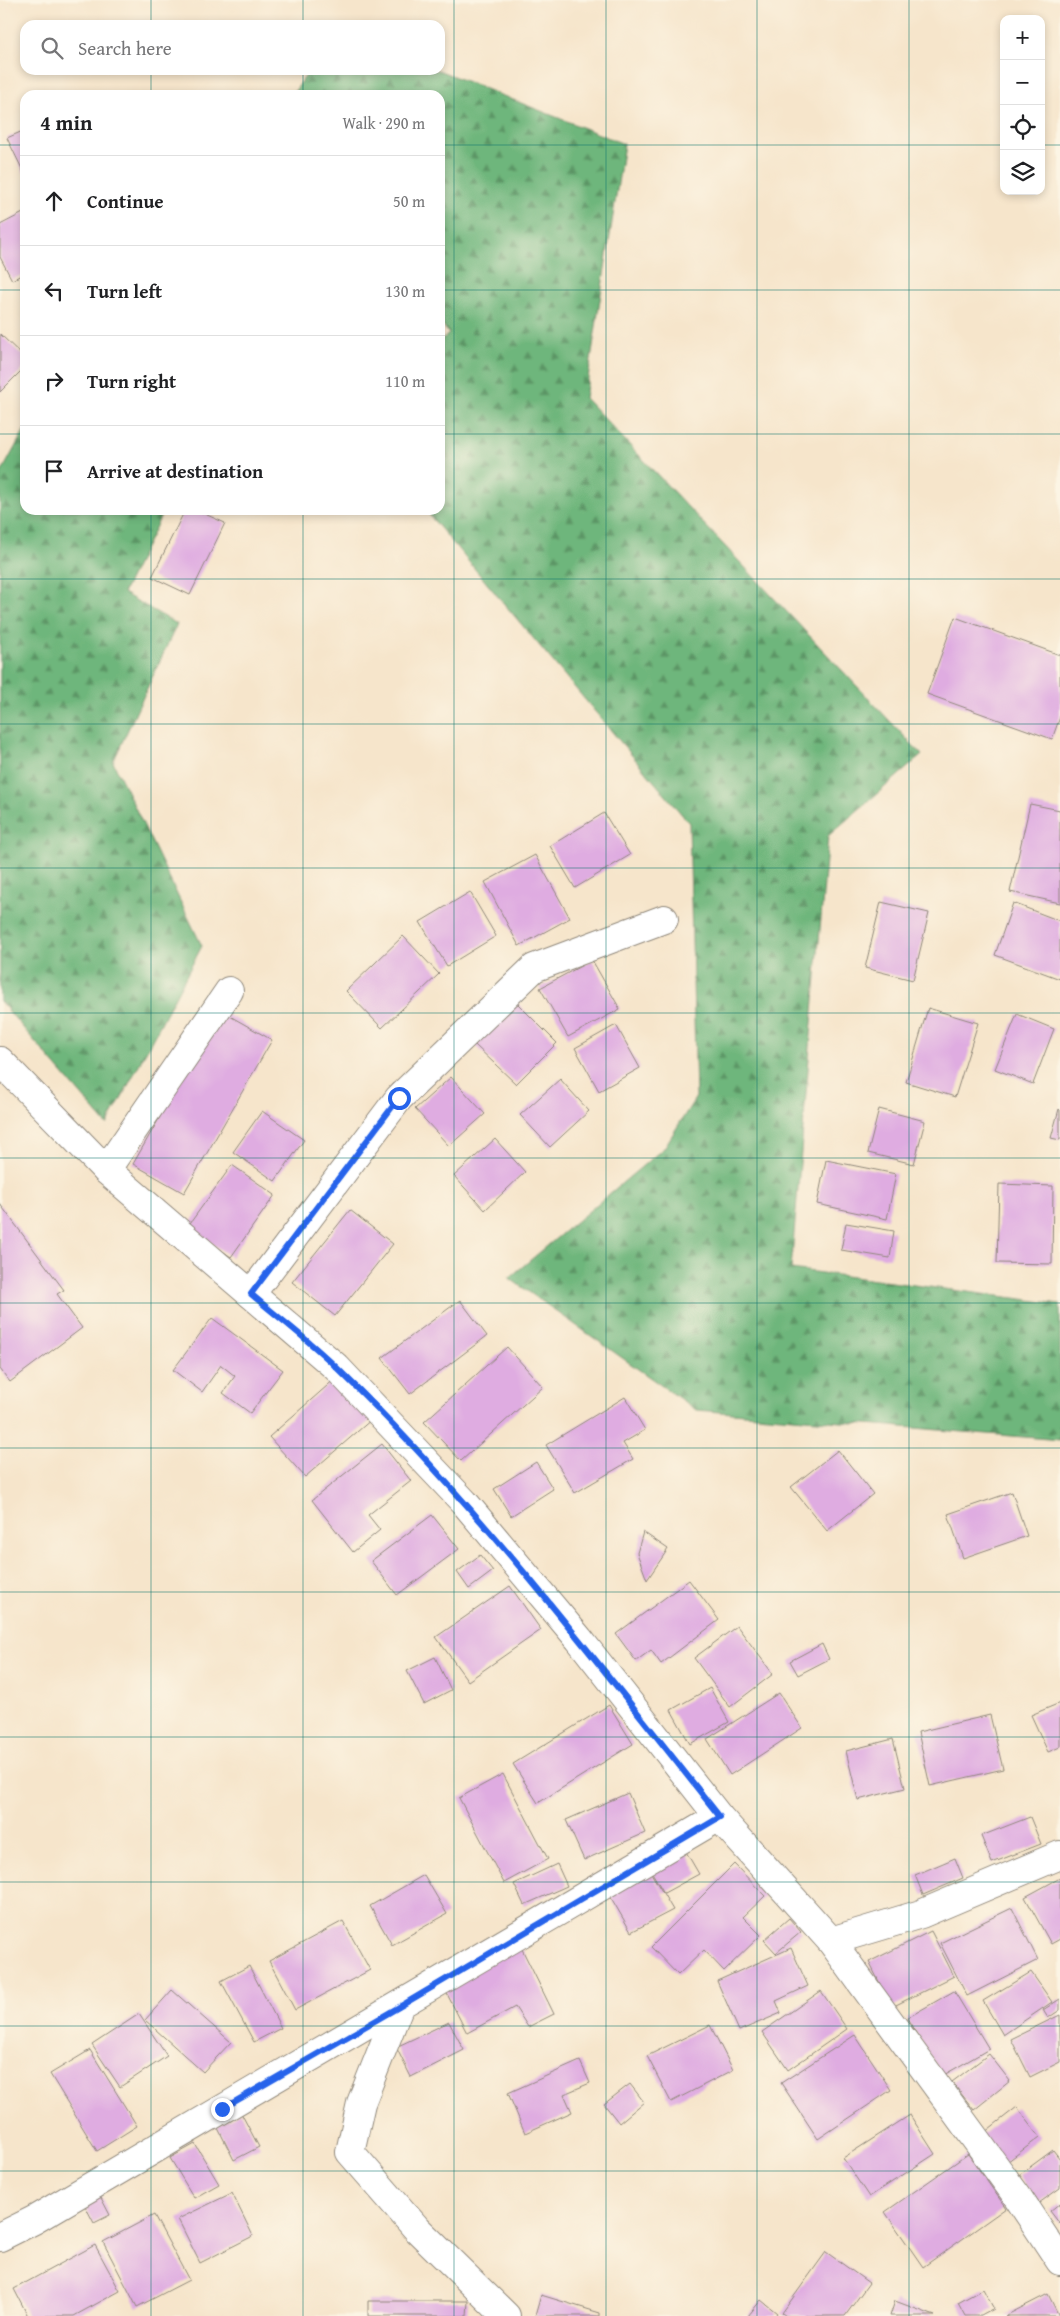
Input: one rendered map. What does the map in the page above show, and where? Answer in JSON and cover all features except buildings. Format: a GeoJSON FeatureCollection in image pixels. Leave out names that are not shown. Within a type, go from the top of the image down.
{"type":"FeatureCollection","features":[{"type":"Feature","properties":{"kind":"street"},"geometry":{"type":"LineString","coordinates":[[251,1294],[399,1098],[534,968],[664,919]]}},
{"type":"Feature","properties":{"kind":"street"},"geometry":{"type":"LineString","coordinates":[[106,1170],[228,991]]}},
{"type":"Feature","properties":{"kind":"street"},"geometry":{"type":"LineString","coordinates":[[0,1061],[106,1170],[336,1367],[464,1502],[579,1638],[720,1817],[831,1941],[1017,2196],[1060,2261]]}},
{"type":"Feature","properties":{"kind":"street"},"geometry":{"type":"LineString","coordinates":[[0,2237],[34,2220],[720,1817]]}},
{"type":"Feature","properties":{"kind":"street"},"geometry":{"type":"LineString","coordinates":[[831,1941],[920,1914],[1060,1855]]}},
{"type":"Feature","properties":{"kind":"street"},"geometry":{"type":"LineString","coordinates":[[399,2007],[361,2103],[350,2152],[417,2229],[506,2316]]}},
{"type":"Feature","properties":{"kind":"green space"},"geometry":{"type":"Polygon","coordinates":[[[445,73],[624,144],[585,398],[922,755],[828,836],[791,1269],[1060,1304],[1060,1440],[696,1410],[509,1278],[664,1148],[696,1097],[689,823],[429,515],[445,515],[445,337],[449,334],[445,328],[445,90],[296,90],[306,75],[445,75],[445,73]]]}},
{"type":"Feature","properties":{"kind":"green space"},"geometry":{"type":"Polygon","coordinates":[[[20,438],[20,515],[162,515],[123,593],[177,624],[113,762],[202,946],[107,1125],[0,1001],[0,475],[20,438]]]}},
{"type":"Feature","properties":{"kind":"route"},"geometry":{"type":"LineString","coordinates":[[222,2109],[399,2007],[720,1817],[579,1638],[464,1502],[336,1367],[251,1294],[399,1098]]}}]}
